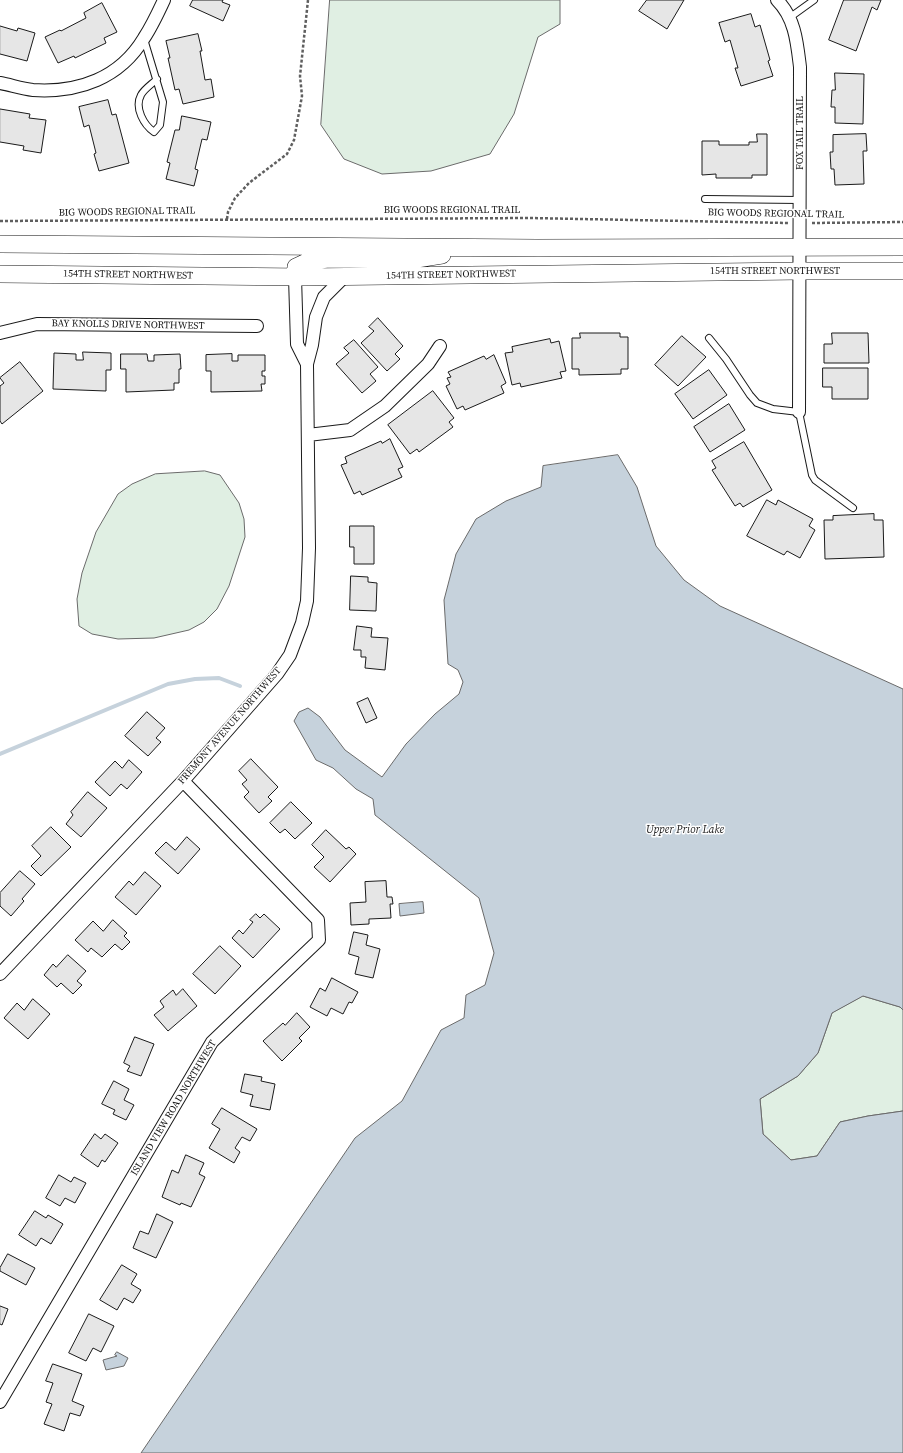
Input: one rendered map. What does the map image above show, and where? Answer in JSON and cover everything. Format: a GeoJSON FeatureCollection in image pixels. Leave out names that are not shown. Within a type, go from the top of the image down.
{"type":"FeatureCollection","features":[{"type":"Feature","properties":{"kind":"street"},"geometry":{"type":"LineString","coordinates":[[0,83],[33,90],[58,90],[87,85],[110,74],[127,59],[144,39],[164,0]]}},
{"type":"Feature","properties":{"kind":"street","name":"FOX TAIL TRAIL"},"geometry":{"type":"LineString","coordinates":[[777,0],[783,6],[794,29],[800,67],[799,412]]}},
{"type":"Feature","properties":{"kind":"street"},"geometry":{"type":"LineString","coordinates":[[0,244],[492,247],[903,247]]}},
{"type":"Feature","properties":{"kind":"street"},"geometry":{"type":"LineString","coordinates":[[295,277],[296,268],[309,261],[329,259],[410,260],[492,247]]}},
{"type":"Feature","properties":{"kind":"street","name":"154TH STREET NORTHWEST"},"geometry":{"type":"LineString","coordinates":[[0,274],[295,277],[903,271]]}},
{"type":"Feature","properties":{"kind":"street","name":"FREMONT AVENUE NORTHWEST"},"geometry":{"type":"LineString","coordinates":[[0,974],[182,781],[277,674],[290,655],[302,623],[307,601],[307,364],[312,345],[316,317],[324,297],[346,276]]}},
{"type":"Feature","properties":{"kind":"street","name":"FREMONT AVENUE NORTHWEST"},"geometry":{"type":"LineString","coordinates":[[295,277],[297,344],[307,364]]}},
{"type":"Feature","properties":{"kind":"street","name":"BAY KNOLLS DRIVE NORTHWEST"},"geometry":{"type":"LineString","coordinates":[[0,333],[37,324],[257,326]]}},
{"type":"Feature","properties":{"kind":"street"},"geometry":{"type":"LineString","coordinates":[[308,435],[350,430],[385,406],[428,364],[440,346]]}},
{"type":"Feature","properties":{"kind":"street","name":"ISLAND VIEW ROAD NORTHWEST"},"geometry":{"type":"LineString","coordinates":[[0,1402],[212,1042],[319,940],[318,920],[182,781]]}},
{"type":"Feature","properties":{"kind":"lane"},"geometry":{"type":"LineString","coordinates":[[789,18],[814,0]]}},
{"type":"Feature","properties":{"kind":"lane"},"geometry":{"type":"LineString","coordinates":[[144,39],[163,102],[160,125],[154,132],[147,127],[140,110],[139,101],[141,94],[156,79]]}},
{"type":"Feature","properties":{"kind":"lane"},"geometry":{"type":"LineString","coordinates":[[705,198],[800,200]]}},
{"type":"Feature","properties":{"kind":"lane"},"geometry":{"type":"LineString","coordinates":[[709,338],[726,359],[757,403],[773,409],[799,412],[812,475],[815,480],[853,508]]}},
{"type":"Feature","properties":{"kind":"path"},"geometry":{"type":"LineString","coordinates":[[228,219],[228,212],[236,198],[249,183],[287,154],[294,140],[302,96],[300,76],[308,0]]}},
{"type":"Feature","properties":{"kind":"path","name":"BIG WOODS REGIONAL TRAIL"},"geometry":{"type":"LineString","coordinates":[[0,221],[530,218],[800,223],[903,222]]}},
{"type":"Feature","properties":{"kind":"green space"},"geometry":{"type":"Polygon","coordinates":[[[330,0],[560,0],[560,24],[538,37],[514,114],[490,154],[431,171],[382,174],[344,159],[321,125],[330,0]]]}},
{"type":"Feature","properties":{"kind":"green space"},"geometry":{"type":"Polygon","coordinates":[[[205,471],[220,475],[239,503],[244,519],[245,537],[229,586],[217,609],[204,622],[189,630],[154,638],[118,639],[92,634],[79,626],[77,599],[82,573],[96,532],[118,494],[132,484],[155,474],[205,471]]]}},
{"type":"Feature","properties":{"kind":"green space"},"geometry":{"type":"Polygon","coordinates":[[[863,996],[900,1007],[903,1010],[903,1111],[840,1122],[817,1156],[791,1160],[763,1134],[760,1099],[798,1076],[818,1053],[832,1013],[863,996]]]}},
{"type":"Feature","properties":{"kind":"water","name":"Upper Prior Lake"},"geometry":{"type":"Polygon","coordinates":[[[618,455],[637,487],[656,546],[684,580],[720,606],[903,689],[903,1010],[900,1007],[863,996],[832,1013],[818,1053],[798,1076],[760,1099],[763,1134],[791,1160],[817,1156],[840,1122],[903,1111],[903,1453],[141,1453],[355,1138],[402,1101],[441,1030],[464,1018],[466,995],[485,985],[494,953],[479,898],[375,815],[373,799],[356,789],[333,768],[316,760],[294,721],[299,712],[308,708],[320,717],[345,750],[382,777],[406,744],[435,714],[459,694],[463,682],[458,670],[448,664],[444,600],[456,554],[476,519],[506,501],[541,487],[543,466],[618,455]]]}},
{"type":"Feature","properties":{"kind":"water"},"geometry":{"type":"Polygon","coordinates":[[[423,902],[424,913],[400,916],[399,904],[423,902]]]}},
{"type":"Feature","properties":{"kind":"water"},"geometry":{"type":"Polygon","coordinates":[[[117,1352],[128,1358],[124,1366],[106,1370],[103,1360],[117,1356],[115,1355],[117,1352]]]}},
{"type":"Feature","properties":{"kind":"building"},"geometry":{"type":"Polygon","coordinates":[[[193,0],[223,0],[222,2],[230,5],[223,21],[190,6],[193,0]]]}},
{"type":"Feature","properties":{"kind":"building"},"geometry":{"type":"Polygon","coordinates":[[[647,0],[684,0],[667,29],[639,11],[647,0]]]}},
{"type":"Feature","properties":{"kind":"building"},"geometry":{"type":"Polygon","coordinates":[[[844,0],[881,0],[877,10],[872,7],[856,51],[829,40],[844,0]]]}},
{"type":"Feature","properties":{"kind":"building"},"geometry":{"type":"Polygon","coordinates":[[[102,3],[117,32],[104,38],[106,43],[75,58],[74,56],[58,63],[45,37],[60,30],[61,31],[86,18],[84,13],[102,3]]]}},
{"type":"Feature","properties":{"kind":"building"},"geometry":{"type":"Polygon","coordinates":[[[751,14],[755,27],[760,25],[773,76],[741,86],[735,68],[738,68],[730,40],[725,42],[719,23],[751,14]]]}},
{"type":"Feature","properties":{"kind":"building"},"geometry":{"type":"Polygon","coordinates":[[[0,26],[17,31],[18,28],[35,33],[27,61],[0,54],[0,26]]]}},
{"type":"Feature","properties":{"kind":"building"},"geometry":{"type":"Polygon","coordinates":[[[198,34],[202,51],[200,51],[205,80],[211,79],[214,97],[183,104],[179,89],[175,90],[166,41],[198,34]]]}},
{"type":"Feature","properties":{"kind":"building"},"geometry":{"type":"Polygon","coordinates":[[[835,73],[864,74],[863,124],[835,123],[835,107],[831,107],[832,90],[835,90],[835,73]]]}},
{"type":"Feature","properties":{"kind":"building"},"geometry":{"type":"Polygon","coordinates":[[[108,100],[112,115],[116,114],[129,163],[99,171],[94,154],[96,153],[89,125],[84,127],[79,107],[108,100]]]}},
{"type":"Feature","properties":{"kind":"building"},"geometry":{"type":"Polygon","coordinates":[[[0,109],[30,114],[29,118],[46,120],[41,153],[23,150],[24,146],[0,142],[0,109]]]}},
{"type":"Feature","properties":{"kind":"building"},"geometry":{"type":"Polygon","coordinates":[[[182,116],[211,122],[207,140],[202,139],[195,169],[198,170],[194,186],[166,179],[170,163],[167,162],[175,130],[179,130],[182,116]]]}},
{"type":"Feature","properties":{"kind":"building"},"geometry":{"type":"Polygon","coordinates":[[[757,134],[767,134],[767,175],[752,175],[752,178],[716,178],[716,174],[702,175],[702,141],[719,141],[719,145],[749,145],[749,142],[757,142],[757,134]]]}},
{"type":"Feature","properties":{"kind":"building"},"geometry":{"type":"Polygon","coordinates":[[[866,134],[867,151],[863,151],[864,184],[835,185],[834,169],[831,169],[830,152],[833,152],[833,135],[866,134]]]}},
{"type":"Feature","properties":{"kind":"building"},"geometry":{"type":"Polygon","coordinates":[[[378,318],[403,346],[395,354],[400,359],[387,371],[361,343],[374,331],[369,327],[378,318]]]}},
{"type":"Feature","properties":{"kind":"building"},"geometry":{"type":"Polygon","coordinates":[[[580,333],[620,333],[620,337],[628,337],[628,369],[621,369],[621,374],[579,375],[579,369],[572,369],[572,338],[580,338],[580,333]]]}},
{"type":"Feature","properties":{"kind":"building"},"geometry":{"type":"Polygon","coordinates":[[[832,333],[868,333],[869,363],[824,363],[824,344],[832,344],[832,333]]]}},
{"type":"Feature","properties":{"kind":"building"},"geometry":{"type":"Polygon","coordinates":[[[682,336],[706,357],[678,386],[655,365],[682,336]]]}},
{"type":"Feature","properties":{"kind":"building"},"geometry":{"type":"Polygon","coordinates":[[[550,339],[551,343],[559,341],[566,371],[560,372],[562,378],[521,387],[520,383],[512,385],[505,353],[513,352],[512,347],[550,339]]]}},
{"type":"Feature","properties":{"kind":"building"},"geometry":{"type":"Polygon","coordinates":[[[354,340],[378,367],[370,374],[376,381],[362,393],[336,364],[349,353],[344,348],[354,340]]]}},
{"type":"Feature","properties":{"kind":"building"},"geometry":{"type":"Polygon","coordinates":[[[83,352],[111,353],[111,370],[106,370],[106,391],[53,389],[54,353],[76,354],[76,360],[83,360],[83,352]]]}},
{"type":"Feature","properties":{"kind":"building"},"geometry":{"type":"Polygon","coordinates":[[[121,354],[147,354],[148,361],[154,361],[154,355],[180,354],[181,369],[179,369],[179,383],[174,383],[174,390],[126,392],[126,369],[121,369],[121,354]]]}},
{"type":"Feature","properties":{"kind":"building"},"geometry":{"type":"Polygon","coordinates":[[[232,354],[232,361],[238,361],[238,355],[265,355],[265,371],[262,371],[262,376],[265,376],[265,384],[261,384],[262,391],[211,392],[211,371],[206,371],[206,355],[232,354]]]}},
{"type":"Feature","properties":{"kind":"building"},"geometry":{"type":"Polygon","coordinates":[[[494,355],[506,383],[501,386],[504,393],[465,410],[463,406],[457,409],[446,386],[450,384],[447,378],[451,377],[448,372],[484,356],[486,359],[494,355]]]}},
{"type":"Feature","properties":{"kind":"building"},"geometry":{"type":"Polygon","coordinates":[[[20,362],[43,391],[2,424],[0,421],[0,386],[4,383],[0,378],[20,362]]]}},
{"type":"Feature","properties":{"kind":"building"},"geometry":{"type":"Polygon","coordinates":[[[823,368],[868,368],[868,399],[832,399],[832,387],[823,387],[823,368]]]}},
{"type":"Feature","properties":{"kind":"building"},"geometry":{"type":"Polygon","coordinates":[[[709,370],[727,395],[693,419],[675,394],[709,370]]]}},
{"type":"Feature","properties":{"kind":"building"},"geometry":{"type":"Polygon","coordinates":[[[433,391],[454,418],[449,422],[453,427],[419,452],[417,449],[410,454],[388,425],[433,391]]]}},
{"type":"Feature","properties":{"kind":"building"},"geometry":{"type":"Polygon","coordinates":[[[729,404],[745,430],[710,452],[694,427],[729,404]]]}},
{"type":"Feature","properties":{"kind":"building"},"geometry":{"type":"Polygon","coordinates":[[[390,439],[403,467],[398,469],[402,477],[362,495],[360,491],[354,494],[341,465],[347,463],[345,457],[381,441],[382,443],[390,439]]]}},
{"type":"Feature","properties":{"kind":"building"},"geometry":{"type":"Polygon","coordinates":[[[744,442],[772,490],[743,507],[740,503],[735,506],[712,470],[716,468],[712,461],[744,442]]]}},
{"type":"Feature","properties":{"kind":"building"},"geometry":{"type":"Polygon","coordinates":[[[767,500],[776,505],[778,500],[813,519],[809,526],[815,530],[800,558],[787,551],[784,555],[747,536],[767,500]]]}},
{"type":"Feature","properties":{"kind":"building"},"geometry":{"type":"Polygon","coordinates":[[[874,514],[874,520],[883,520],[884,557],[825,559],[824,520],[833,520],[833,516],[874,514]]]}},
{"type":"Feature","properties":{"kind":"building"},"geometry":{"type":"Polygon","coordinates":[[[350,526],[374,526],[374,564],[354,564],[354,547],[350,547],[350,526]]]}},
{"type":"Feature","properties":{"kind":"building"},"geometry":{"type":"Polygon","coordinates":[[[351,576],[368,577],[368,582],[377,583],[376,611],[350,610],[351,576]]]}},
{"type":"Feature","properties":{"kind":"building"},"geometry":{"type":"Polygon","coordinates":[[[357,626],[372,628],[371,637],[388,638],[385,670],[365,668],[366,657],[361,657],[361,650],[354,650],[357,626]]]}},
{"type":"Feature","properties":{"kind":"building"},"geometry":{"type":"Polygon","coordinates":[[[368,698],[377,718],[366,723],[357,703],[368,698]]]}},
{"type":"Feature","properties":{"kind":"building"},"geometry":{"type":"Polygon","coordinates":[[[147,712],[165,728],[156,738],[161,742],[148,756],[125,736],[147,712]]]}},
{"type":"Feature","properties":{"kind":"building"},"geometry":{"type":"Polygon","coordinates":[[[251,759],[278,787],[268,797],[272,801],[259,813],[244,797],[249,792],[242,784],[247,780],[239,771],[251,759]]]}},
{"type":"Feature","properties":{"kind":"building"},"geometry":{"type":"Polygon","coordinates":[[[129,760],[142,772],[127,789],[121,784],[110,796],[95,782],[115,761],[122,768],[129,760]]]}},
{"type":"Feature","properties":{"kind":"building"},"geometry":{"type":"Polygon","coordinates":[[[88,792],[107,808],[81,837],[66,824],[73,815],[71,812],[88,792]]]}},
{"type":"Feature","properties":{"kind":"building"},"geometry":{"type":"Polygon","coordinates":[[[291,802],[312,823],[295,839],[285,829],[280,833],[270,823],[291,802]]]}},
{"type":"Feature","properties":{"kind":"building"},"geometry":{"type":"Polygon","coordinates":[[[51,827],[71,847],[41,876],[31,866],[41,856],[32,846],[51,827]]]}},
{"type":"Feature","properties":{"kind":"building"},"geometry":{"type":"Polygon","coordinates":[[[326,830],[346,849],[349,847],[356,854],[330,882],[314,867],[324,857],[312,845],[326,830]]]}},
{"type":"Feature","properties":{"kind":"building"},"geometry":{"type":"Polygon","coordinates":[[[187,837],[200,849],[178,874],[155,853],[166,842],[175,850],[187,837]]]}},
{"type":"Feature","properties":{"kind":"building"},"geometry":{"type":"Polygon","coordinates":[[[20,871],[35,884],[22,899],[24,901],[11,916],[0,906],[0,893],[20,871]]]}},
{"type":"Feature","properties":{"kind":"building"},"geometry":{"type":"Polygon","coordinates":[[[145,872],[161,886],[136,915],[115,897],[129,881],[133,885],[145,872]]]}},
{"type":"Feature","properties":{"kind":"building"},"geometry":{"type":"Polygon","coordinates":[[[386,881],[387,897],[392,897],[393,904],[390,904],[391,918],[369,919],[369,924],[351,925],[350,903],[366,902],[365,882],[386,881]]]}},
{"type":"Feature","properties":{"kind":"building"},"geometry":{"type":"Polygon","coordinates":[[[256,914],[260,918],[264,914],[280,929],[253,958],[232,938],[239,930],[243,934],[253,922],[250,920],[256,914]]]}},
{"type":"Feature","properties":{"kind":"building"},"geometry":{"type":"Polygon","coordinates":[[[113,920],[127,933],[124,936],[130,942],[122,950],[115,944],[102,957],[91,948],[88,952],[75,940],[93,921],[103,931],[113,920]]]}},
{"type":"Feature","properties":{"kind":"building"},"geometry":{"type":"Polygon","coordinates":[[[354,932],[368,935],[366,945],[380,949],[373,978],[355,974],[359,957],[349,954],[354,932]]]}},
{"type":"Feature","properties":{"kind":"building"},"geometry":{"type":"Polygon","coordinates":[[[220,946],[241,966],[215,994],[193,974],[220,946]]]}},
{"type":"Feature","properties":{"kind":"building"},"geometry":{"type":"Polygon","coordinates":[[[68,955],[86,971],[77,981],[82,985],[73,994],[61,983],[57,987],[44,975],[53,964],[56,967],[68,955]]]}},
{"type":"Feature","properties":{"kind":"building"},"geometry":{"type":"Polygon","coordinates":[[[332,978],[358,992],[352,1003],[349,1002],[343,1014],[331,1008],[327,1016],[310,1007],[320,988],[325,991],[332,978]]]}},
{"type":"Feature","properties":{"kind":"building"},"geometry":{"type":"Polygon","coordinates":[[[183,989],[197,1006],[168,1031],[154,1015],[164,1007],[160,1001],[173,990],[176,995],[183,989]]]}},
{"type":"Feature","properties":{"kind":"building"},"geometry":{"type":"Polygon","coordinates":[[[33,999],[50,1014],[28,1039],[4,1018],[17,1003],[24,1010],[33,999]]]}},
{"type":"Feature","properties":{"kind":"building"},"geometry":{"type":"Polygon","coordinates":[[[297,1013],[310,1027],[299,1038],[302,1041],[282,1061],[263,1041],[283,1023],[285,1025],[297,1013]]]}},
{"type":"Feature","properties":{"kind":"building"},"geometry":{"type":"Polygon","coordinates":[[[135,1037],[154,1044],[141,1076],[127,1071],[130,1066],[124,1063],[135,1037]]]}},
{"type":"Feature","properties":{"kind":"building"},"geometry":{"type":"Polygon","coordinates":[[[245,1074],[262,1077],[261,1081],[275,1084],[270,1110],[250,1106],[253,1095],[241,1092],[245,1074]]]}},
{"type":"Feature","properties":{"kind":"building"},"geometry":{"type":"Polygon","coordinates":[[[114,1081],[129,1089],[124,1100],[134,1105],[126,1120],[113,1114],[115,1110],[102,1104],[114,1081]]]}},
{"type":"Feature","properties":{"kind":"building"},"geometry":{"type":"Polygon","coordinates":[[[222,1108],[257,1129],[250,1141],[242,1137],[235,1148],[240,1152],[234,1163],[209,1148],[220,1129],[212,1124],[222,1108]]]}},
{"type":"Feature","properties":{"kind":"building"},"geometry":{"type":"Polygon","coordinates":[[[95,1134],[101,1139],[105,1134],[118,1143],[105,1162],[102,1160],[98,1167],[81,1155],[95,1134]]]}},
{"type":"Feature","properties":{"kind":"building"},"geometry":{"type":"Polygon","coordinates":[[[186,1155],[204,1163],[199,1174],[205,1177],[191,1207],[181,1203],[180,1205],[162,1197],[172,1170],[178,1173],[186,1155]]]}},
{"type":"Feature","properties":{"kind":"building"},"geometry":{"type":"Polygon","coordinates":[[[59,1175],[71,1182],[74,1177],[86,1183],[75,1203],[65,1198],[60,1206],[46,1198],[59,1175]]]}},
{"type":"Feature","properties":{"kind":"building"},"geometry":{"type":"Polygon","coordinates":[[[35,1211],[46,1218],[48,1215],[63,1224],[51,1244],[41,1238],[36,1246],[19,1235],[35,1211]]]}},
{"type":"Feature","properties":{"kind":"building"},"geometry":{"type":"Polygon","coordinates":[[[157,1214],[173,1222],[156,1258],[133,1248],[140,1231],[148,1234],[157,1214]]]}},
{"type":"Feature","properties":{"kind":"building"},"geometry":{"type":"Polygon","coordinates":[[[8,1254],[35,1268],[26,1285],[0,1271],[0,1268],[8,1254]]]}},
{"type":"Feature","properties":{"kind":"building"},"geometry":{"type":"Polygon","coordinates":[[[122,1265],[137,1274],[131,1284],[141,1290],[133,1303],[124,1298],[117,1310],[100,1300],[122,1265]]]}},
{"type":"Feature","properties":{"kind":"building"},"geometry":{"type":"Polygon","coordinates":[[[0,1306],[8,1309],[2,1325],[0,1324],[0,1306]]]}},
{"type":"Feature","properties":{"kind":"building"},"geometry":{"type":"Polygon","coordinates":[[[89,1314],[114,1326],[101,1352],[93,1348],[86,1361],[69,1353],[89,1314]]]}},
{"type":"Feature","properties":{"kind":"building"},"geometry":{"type":"Polygon","coordinates":[[[53,1364],[82,1374],[72,1401],[84,1406],[80,1416],[70,1413],[64,1431],[44,1424],[52,1404],[46,1402],[53,1383],[46,1381],[53,1364]]]}},
{"type":"Feature","properties":{"kind":"waterway"},"geometry":{"type":"LineString","coordinates":[[0,754],[168,684],[195,679],[219,678],[240,686]]}}]}
